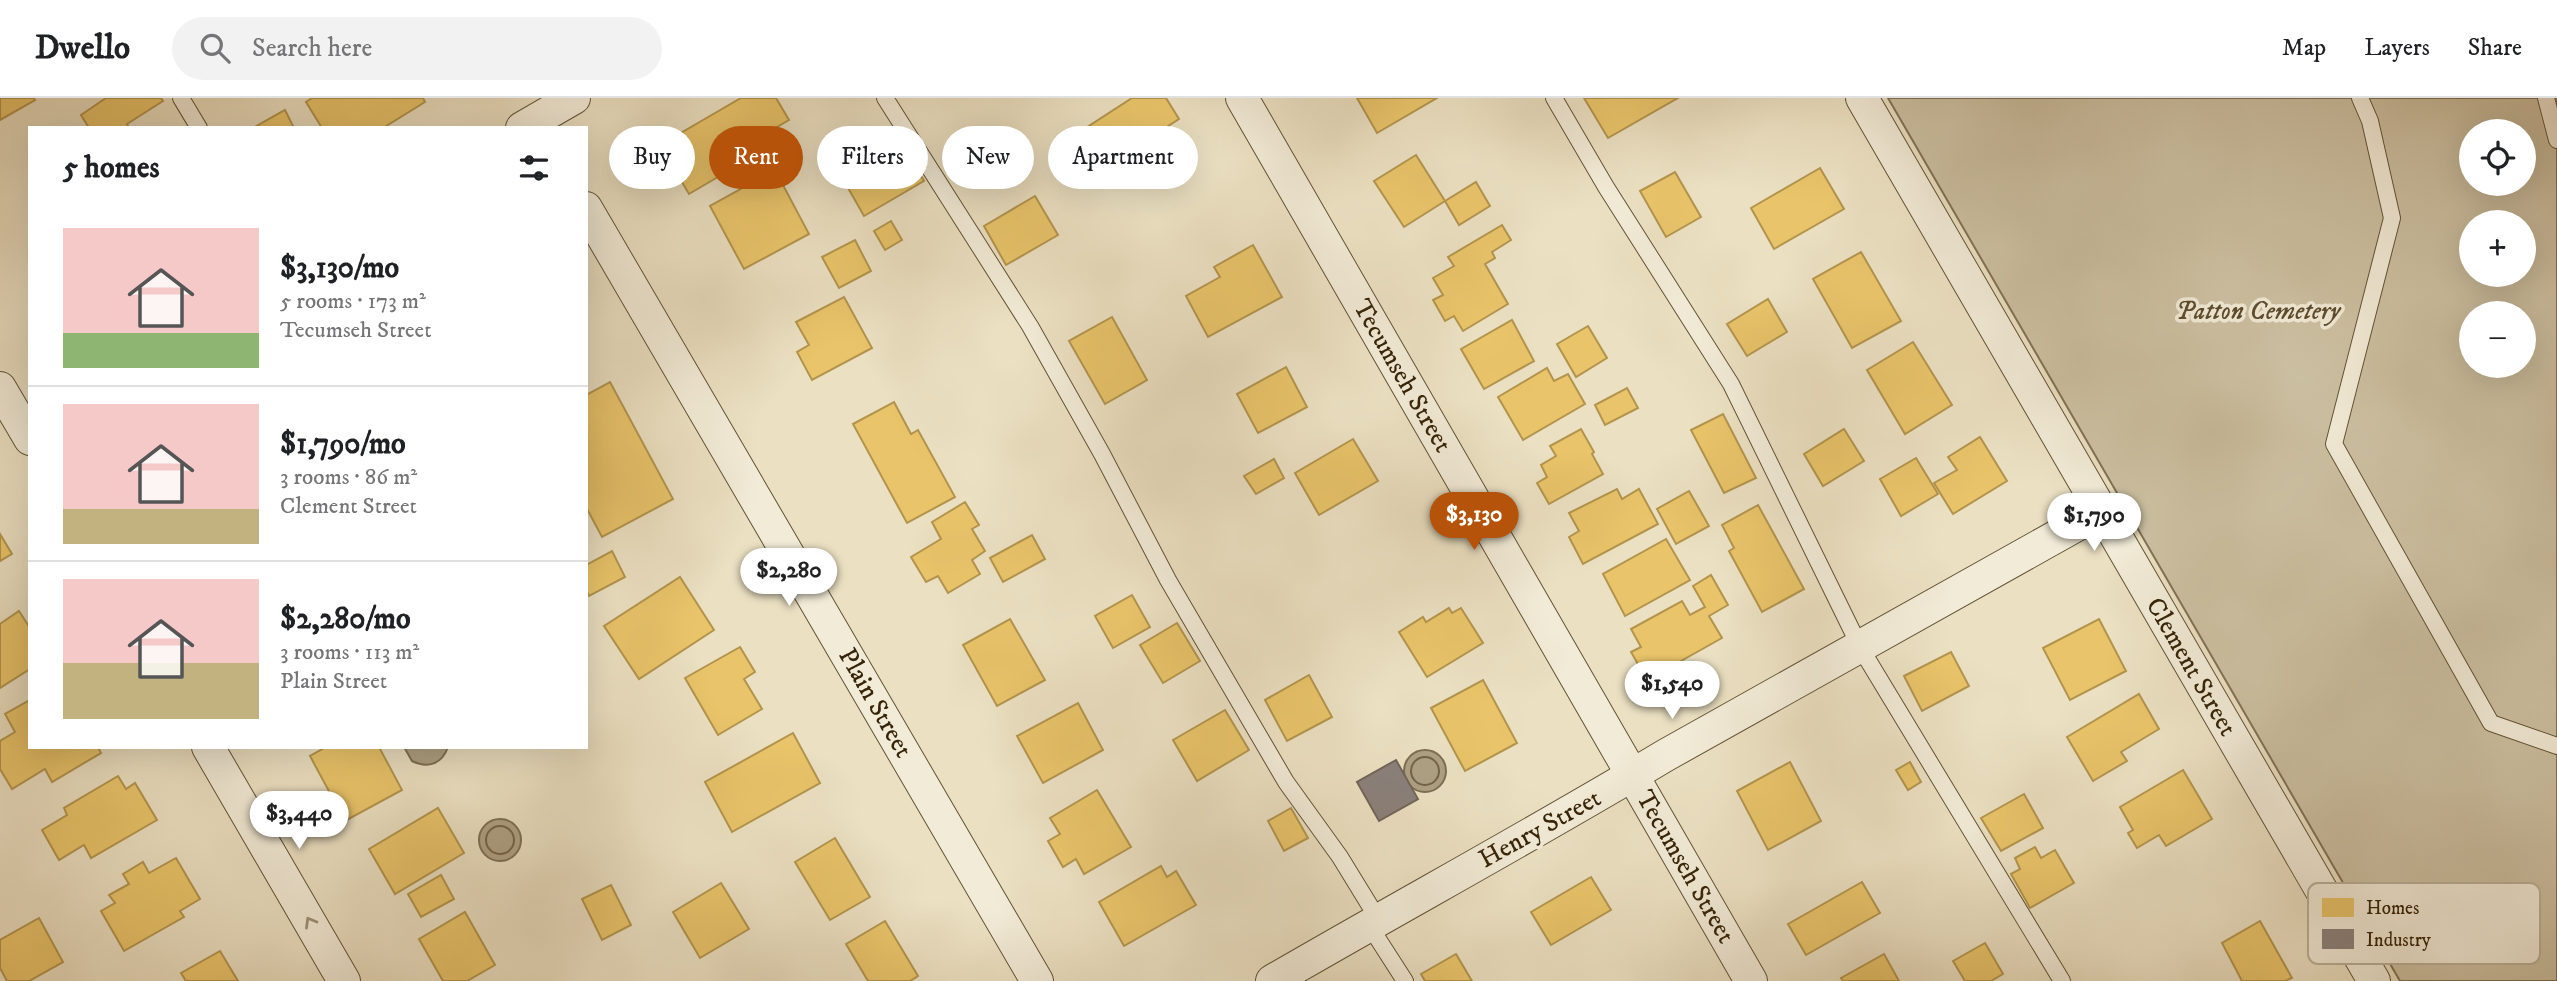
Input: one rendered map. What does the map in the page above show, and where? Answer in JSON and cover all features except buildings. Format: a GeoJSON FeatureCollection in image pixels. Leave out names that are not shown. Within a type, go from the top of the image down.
{"type":"FeatureCollection","features":[{"type":"Feature","properties":{"kind":"street"},"geometry":{"type":"LineString","coordinates":[[530,119],[574,98]]}},
{"type":"Feature","properties":{"kind":"street","name":"Tecumseh Street"},"geometry":{"type":"LineString","coordinates":[[1242,98],[1751,981]]}},
{"type":"Feature","properties":{"kind":"street","name":"Clement Street"},"geometry":{"type":"LineString","coordinates":[[1861,98],[2317,883]]}},
{"type":"Feature","properties":{"kind":"street","name":"Plain Street"},"geometry":{"type":"LineString","coordinates":[[588,211],[1037,981]]}},
{"type":"Feature","properties":{"kind":"street"},"geometry":{"type":"LineString","coordinates":[[0,388],[19,421]]}},
{"type":"Feature","properties":{"kind":"street","name":"Henry Street"},"geometry":{"type":"LineString","coordinates":[[1272,981],[2100,512]]}},
{"type":"Feature","properties":{"kind":"street"},"geometry":{"type":"LineString","coordinates":[[209,749],[344,981]]}},
{"type":"Feature","properties":{"kind":"street","name":"Clement Street"},"geometry":{"type":"LineString","coordinates":[[2364,964],[2374,981]]}},
{"type":"Feature","properties":{"kind":"lane"},"geometry":{"type":"LineString","coordinates":[[181,98],[198,126]]}},
{"type":"Feature","properties":{"kind":"lane"},"geometry":{"type":"LineString","coordinates":[[886,98],[1030,326],[1102,454],[1168,580],[1286,782],[1340,857],[1405,981]]}},
{"type":"Feature","properties":{"kind":"lane"},"geometry":{"type":"LineString","coordinates":[[1554,98],[1606,187],[1731,384],[1860,647],[2062,981]]}},
{"type":"Feature","properties":{"kind":"lane"},"geometry":{"type":"LineString","coordinates":[[2360,98],[2370,121],[2392,218],[2334,444],[2491,723],[2557,746]]}},
{"type":"Feature","properties":{"kind":"lane"},"geometry":{"type":"LineString","coordinates":[[2546,98],[2557,140]]}},
{"type":"Feature","properties":{"kind":"green space","name":"Patton Cemetery"},"geometry":{"type":"Polygon","coordinates":[[[1888,98],[2557,98],[2557,981],[2400,981],[2390,964],[2540,964],[2540,883],[2343,883],[1888,98]]]}},
{"type":"Feature","properties":{"kind":"water"},"geometry":{"type":"Polygon","coordinates":[[[405,749],[447,749],[438,761],[429,765],[412,761],[405,749]]]}},
{"type":"Feature","properties":{"kind":"water"},"geometry":{"type":"Polygon","coordinates":[[[1425,750],[1440,756],[1446,771],[1440,786],[1425,792],[1410,786],[1404,771],[1410,756],[1425,750]]]}},
{"type":"Feature","properties":{"kind":"water"},"geometry":{"type":"Polygon","coordinates":[[[500,819],[515,825],[521,840],[515,855],[500,861],[485,855],[479,840],[485,825],[500,819]]]}}]}
